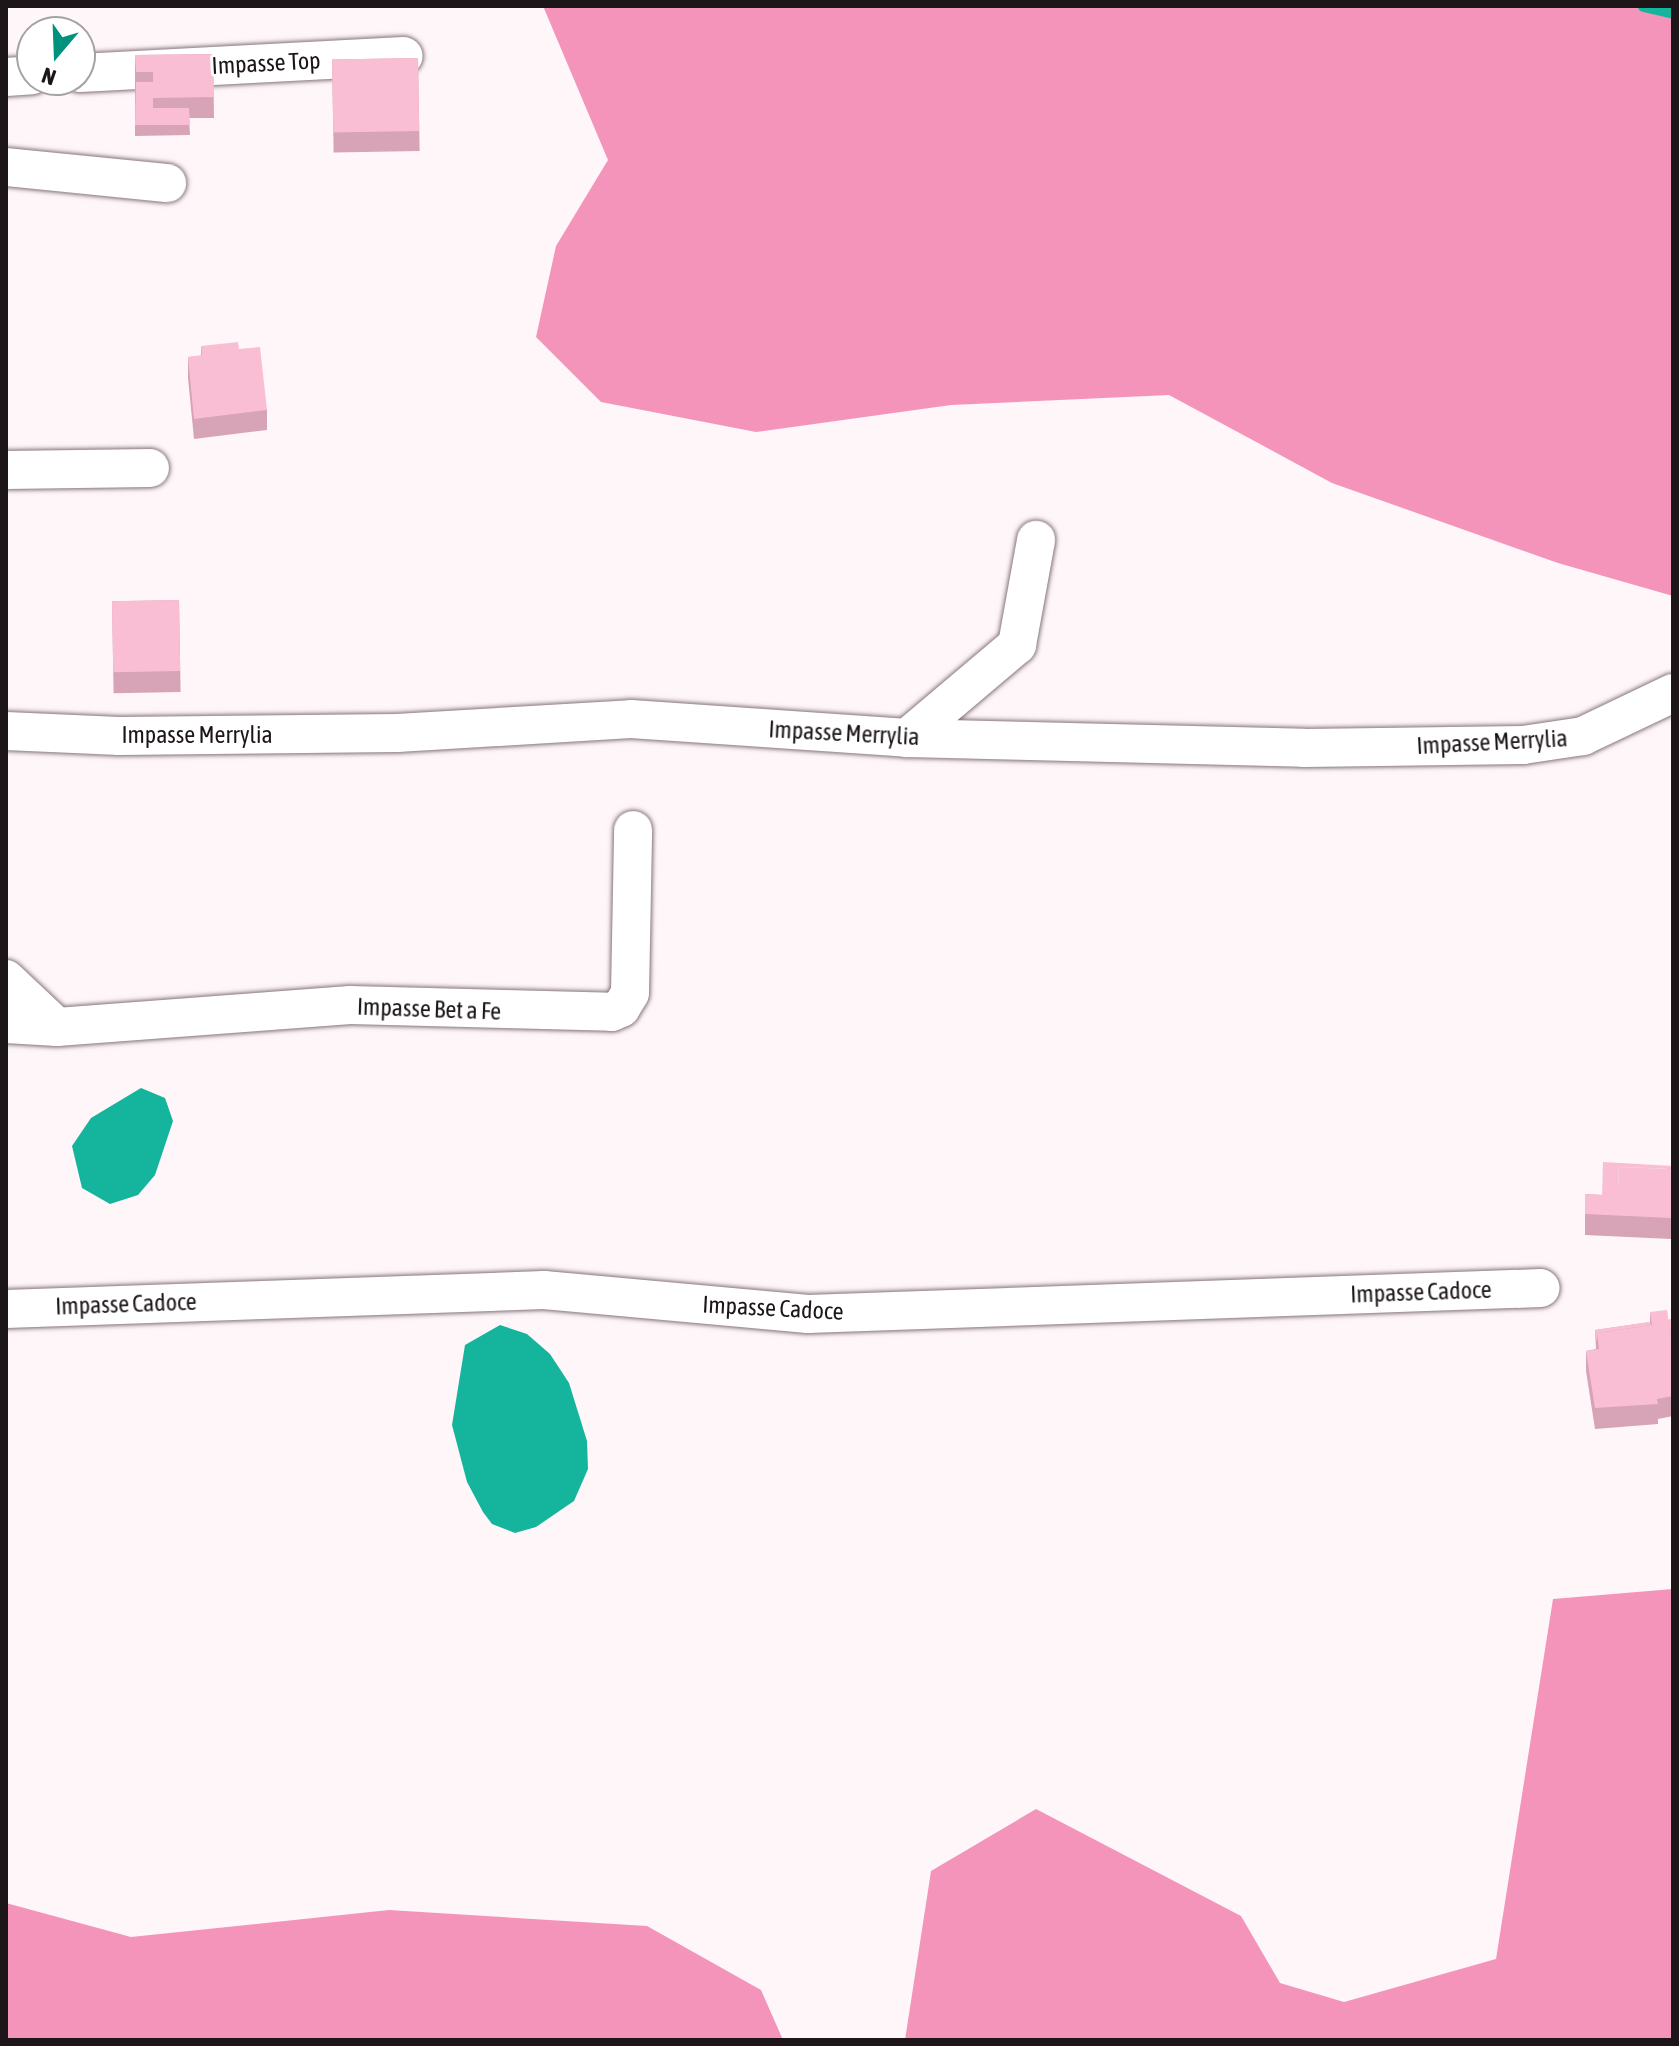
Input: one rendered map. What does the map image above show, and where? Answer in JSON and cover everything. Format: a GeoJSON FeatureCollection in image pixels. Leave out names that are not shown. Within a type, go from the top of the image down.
{"type":"FeatureCollection","features":[{"type":"Feature","properties":{"kind":"street","name":"Impasse Top"},"geometry":{"type":"LineString","coordinates":[[96,72],[404,56]]}},
{"type":"Feature","properties":{"kind":"street"},"geometry":{"type":"LineString","coordinates":[[6,167],[167,183]]}},
{"type":"Feature","properties":{"kind":"street"},"geometry":{"type":"LineString","coordinates":[[6,470],[150,468]]}},
{"type":"Feature","properties":{"kind":"street"},"geometry":{"type":"LineString","coordinates":[[907,738],[1017,645],[1036,540]]}},
{"type":"Feature","properties":{"kind":"street","name":"Impasse Merrylia"},"geometry":{"type":"LineString","coordinates":[[6,731],[119,736],[397,733],[631,719],[907,738],[1304,748],[1523,745],[1583,736],[1673,693]]}},
{"type":"Feature","properties":{"kind":"street","name":"Impasse Bet a Fe"},"geometry":{"type":"LineString","coordinates":[[6,1024],[57,1027],[350,1005],[612,1012],[621,1008],[630,993],[633,830]]}},
{"type":"Feature","properties":{"kind":"street"},"geometry":{"type":"LineString","coordinates":[[6,979],[57,1027]]}},
{"type":"Feature","properties":{"kind":"street","name":"Impasse Cadoce"},"geometry":{"type":"LineString","coordinates":[[6,1309],[544,1290],[808,1314],[1541,1288]]}},
{"type":"Feature","properties":{"kind":"shaded area"},"geometry":{"type":"Polygon","coordinates":[[[543,6],[1673,6],[1673,596],[1558,563],[1332,483],[1169,395],[951,405],[756,432],[601,402],[536,337],[556,246],[608,160],[543,6]]]}},
{"type":"Feature","properties":{"kind":"shaded area"},"geometry":{"type":"Polygon","coordinates":[[[141,1088],[165,1098],[173,1121],[155,1175],[138,1195],[110,1204],[82,1188],[72,1146],[91,1118],[141,1088]]]}},
{"type":"Feature","properties":{"kind":"shaded area"},"geometry":{"type":"Polygon","coordinates":[[[500,1325],[527,1334],[550,1354],[569,1383],[587,1441],[588,1469],[574,1501],[536,1527],[515,1533],[492,1524],[483,1512],[467,1482],[452,1425],[465,1345],[500,1325]]]}},
{"type":"Feature","properties":{"kind":"shaded area"},"geometry":{"type":"Polygon","coordinates":[[[1673,1589],[1673,2040],[905,2040],[931,1871],[1036,1809],[1241,1916],[1280,1983],[1344,2002],[1496,1959],[1553,1599],[1673,1589]]]}},
{"type":"Feature","properties":{"kind":"shaded area"},"geometry":{"type":"Polygon","coordinates":[[[6,1903],[131,1937],[389,1910],[647,1926],[761,1990],[783,2040],[6,2040],[6,1903]]]}},
{"type":"Feature","properties":{"kind":"building"},"geometry":{"type":"Polygon","coordinates":[[[213,54],[214,97],[153,98],[153,72],[136,72],[135,55],[213,54]]]}},
{"type":"Feature","properties":{"kind":"building"},"geometry":{"type":"Polygon","coordinates":[[[418,58],[419,131],[333,132],[332,60],[418,58]]]}},
{"type":"Feature","properties":{"kind":"building"},"geometry":{"type":"Polygon","coordinates":[[[136,82],[153,82],[153,108],[189,108],[190,125],[135,125],[136,82]]]}},
{"type":"Feature","properties":{"kind":"building"},"geometry":{"type":"Polygon","coordinates":[[[238,342],[239,349],[260,347],[267,410],[194,419],[188,357],[202,355],[201,346],[238,342]]]}},
{"type":"Feature","properties":{"kind":"building"},"geometry":{"type":"Polygon","coordinates":[[[179,600],[180,671],[113,672],[112,601],[179,600]]]}},
{"type":"Feature","properties":{"kind":"building"},"geometry":{"type":"Polygon","coordinates":[[[1603,1162],[1673,1166],[1673,1169],[1619,1167],[1618,1188],[1607,1188],[1607,1195],[1602,1195],[1603,1162]]]}},
{"type":"Feature","properties":{"kind":"building"},"geometry":{"type":"Polygon","coordinates":[[[1619,1167],[1673,1169],[1671,1218],[1585,1214],[1585,1194],[1607,1195],[1607,1188],[1618,1188],[1619,1167]]]}},
{"type":"Feature","properties":{"kind":"building"},"geometry":{"type":"Polygon","coordinates":[[[1667,1310],[1673,1352],[1673,1396],[1657,1399],[1658,1404],[1595,1408],[1586,1351],[1599,1349],[1597,1333],[1652,1325],[1650,1312],[1667,1310]]]}},
{"type":"Feature","properties":{"kind":"building"},"geometry":{"type":"Polygon","coordinates":[[[1673,1319],[1673,1343],[1672,1343],[1668,1320],[1673,1319]]]}},
{"type":"Feature","properties":{"kind":"building"},"geometry":{"type":"Polygon","coordinates":[[[1650,1322],[1651,1325],[1597,1333],[1597,1343],[1595,1330],[1650,1322]]]}},
{"type":"Feature","properties":{"kind":"waterway"},"geometry":{"type":"LineString","coordinates":[[1643,6],[1673,13]]}}]}
